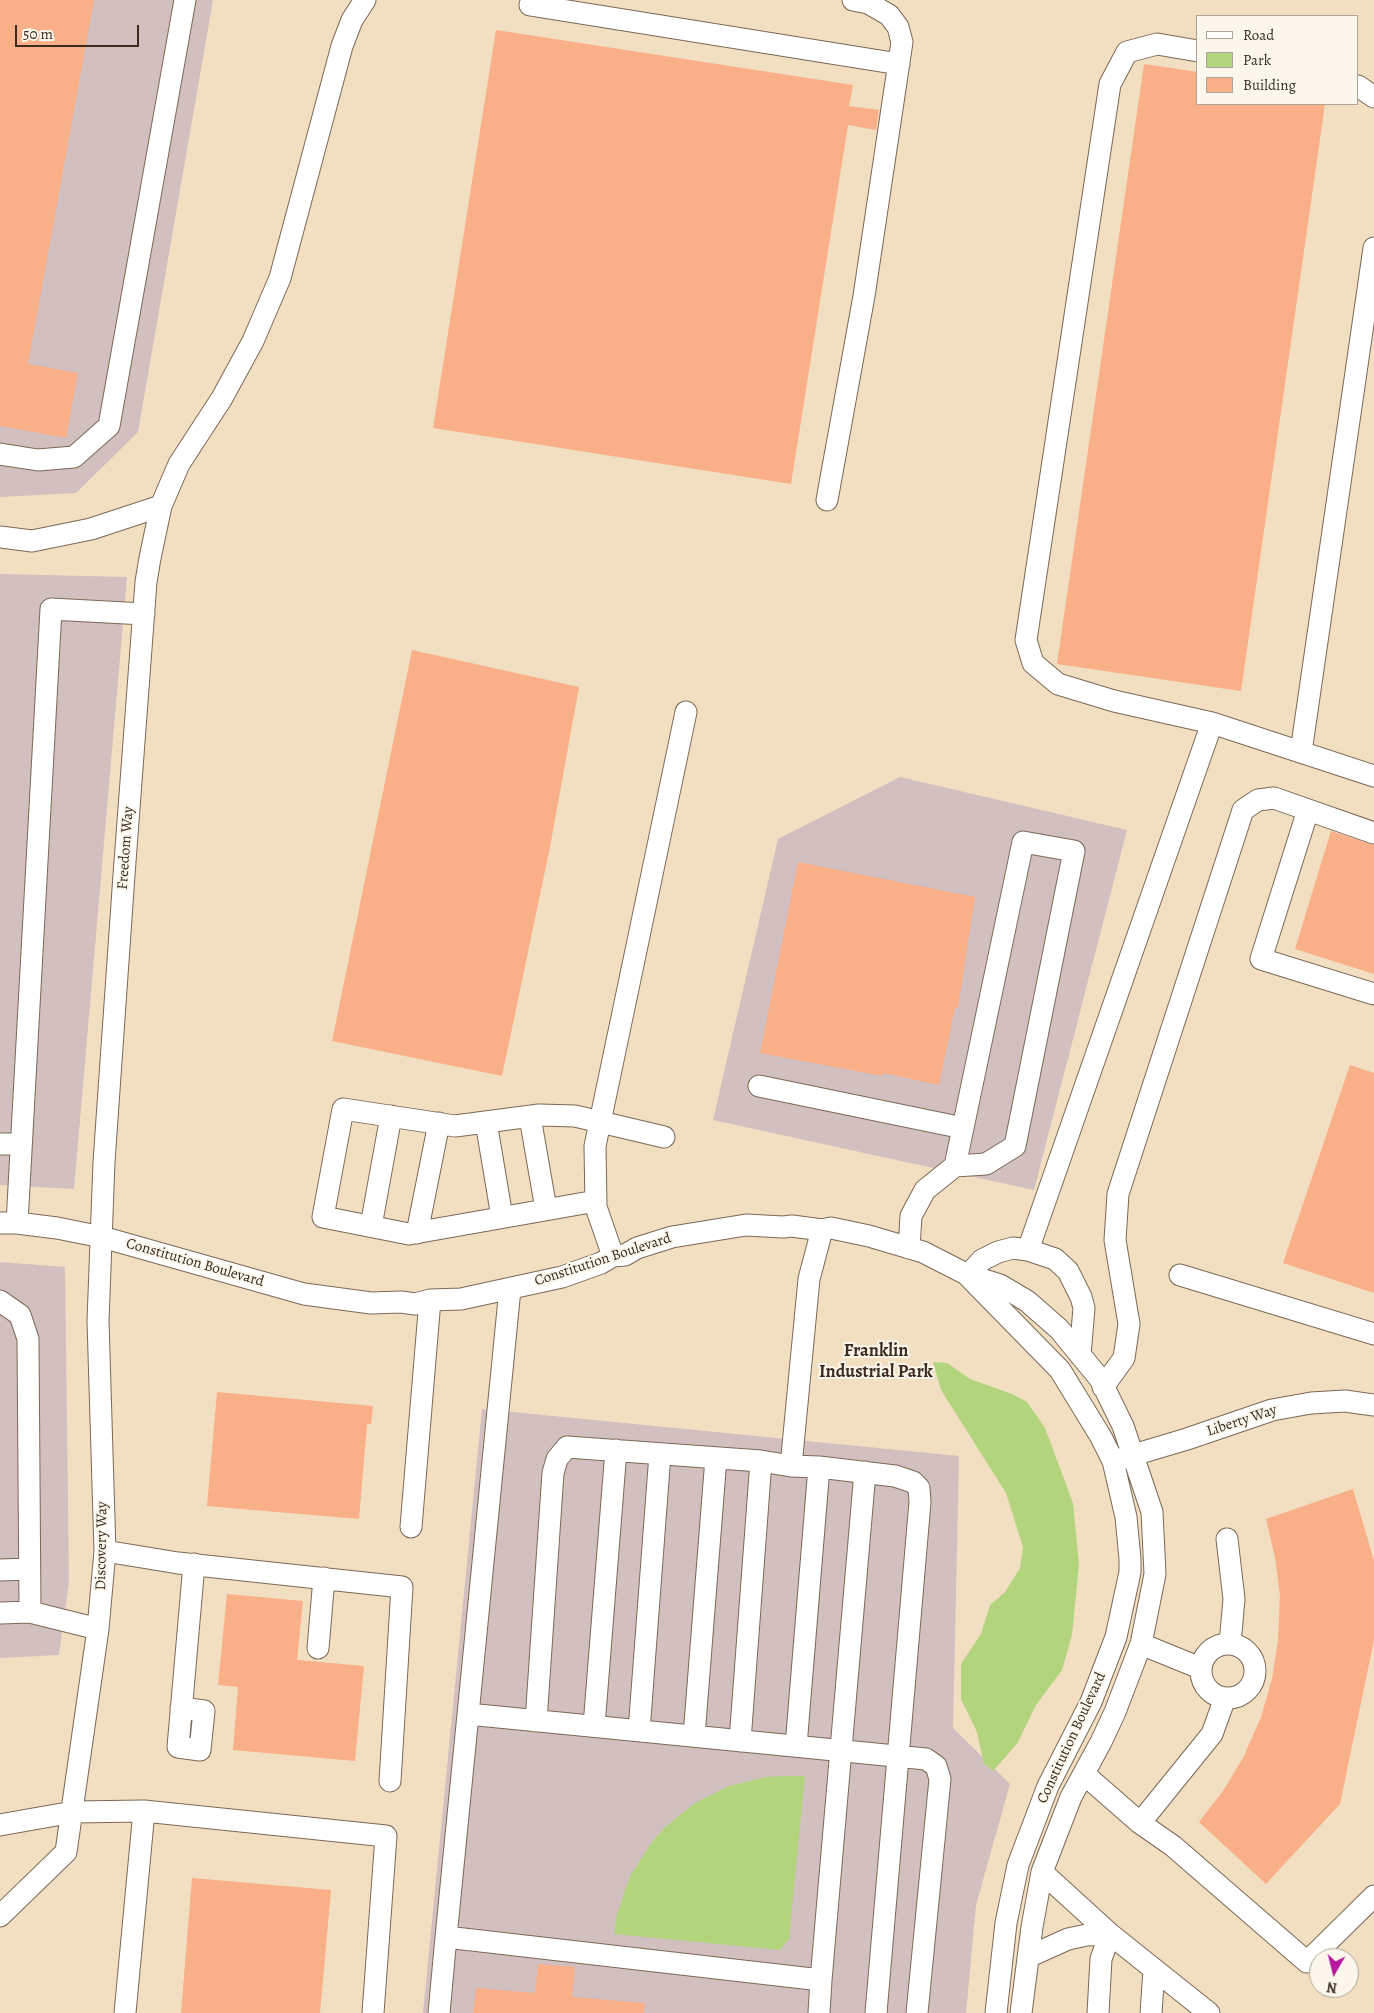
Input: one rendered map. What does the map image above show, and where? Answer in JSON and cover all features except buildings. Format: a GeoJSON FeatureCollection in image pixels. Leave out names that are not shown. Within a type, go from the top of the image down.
{"type":"FeatureCollection","features":[{"type":"Feature","properties":{"kind":"street"},"geometry":{"type":"LineString","coordinates":[[0,454],[38,460],[74,457],[109,426],[184,0]]}},
{"type":"Feature","properties":{"kind":"street","name":"Freedom Way"},"geometry":{"type":"LineString","coordinates":[[102,1237],[105,1152],[144,614],[150,558],[161,506],[179,464],[222,398],[248,349],[280,278],[342,46],[352,20],[364,0]]}},
{"type":"Feature","properties":{"kind":"street"},"geometry":{"type":"LineString","coordinates":[[827,500],[864,296],[902,42],[898,27],[889,15],[868,3],[853,0]]}},
{"type":"Feature","properties":{"kind":"street"},"geometry":{"type":"LineString","coordinates":[[530,5],[899,64]]}},
{"type":"Feature","properties":{"kind":"street"},"geometry":{"type":"LineString","coordinates":[[1196,50],[1157,44],[1127,52],[1110,84],[1026,640],[1034,663],[1058,684],[1114,701],[1212,723],[1374,776]]}},
{"type":"Feature","properties":{"kind":"street"},"geometry":{"type":"LineString","coordinates":[[1359,87],[1374,98]]}},
{"type":"Feature","properties":{"kind":"street"},"geometry":{"type":"LineString","coordinates":[[1301,752],[1374,248]]}},
{"type":"Feature","properties":{"kind":"street"},"geometry":{"type":"LineString","coordinates":[[0,537],[32,540],[91,529],[161,506]]}},
{"type":"Feature","properties":{"kind":"street"},"geometry":{"type":"LineString","coordinates":[[8,1223],[10,1144],[51,609],[144,614]]}},
{"type":"Feature","properties":{"kind":"street"},"geometry":{"type":"LineString","coordinates":[[613,1256],[596,1207],[595,1146],[686,712]]}},
{"type":"Feature","properties":{"kind":"street"},"geometry":{"type":"LineString","coordinates":[[1028,1250],[1212,723]]}},
{"type":"Feature","properties":{"kind":"street"},"geometry":{"type":"LineString","coordinates":[[1104,1387],[1124,1358],[1129,1324],[1115,1240],[1118,1194],[1243,810],[1258,800],[1274,798],[1374,833]]}},
{"type":"Feature","properties":{"kind":"street"},"geometry":{"type":"LineString","coordinates":[[1308,810],[1261,959],[1374,994]]}},
{"type":"Feature","properties":{"kind":"street"},"geometry":{"type":"LineString","coordinates":[[909,1248],[911,1216],[925,1190],[955,1166],[986,1164],[1015,1146],[1074,851],[1023,842],[955,1166]]}},
{"type":"Feature","properties":{"kind":"street"},"geometry":{"type":"LineString","coordinates":[[759,1086],[963,1128]]}},
{"type":"Feature","properties":{"kind":"street"},"geometry":{"type":"LineString","coordinates":[[596,1200],[409,1234],[323,1217],[343,1109],[456,1126],[530,1117],[575,1116],[664,1137]]}},
{"type":"Feature","properties":{"kind":"street"},"geometry":{"type":"LineString","coordinates":[[371,1226],[391,1116]]}},
{"type":"Feature","properties":{"kind":"street"},"geometry":{"type":"LineString","coordinates":[[530,1117],[546,1209]]}},
{"type":"Feature","properties":{"kind":"street"},"geometry":{"type":"LineString","coordinates":[[486,1122],[502,1217]]}},
{"type":"Feature","properties":{"kind":"street"},"geometry":{"type":"LineString","coordinates":[[417,1232],[439,1123]]}},
{"type":"Feature","properties":{"kind":"street","name":"Constitution Boulevard"},"geometry":{"type":"LineString","coordinates":[[8,1223],[102,1237],[304,1294],[371,1303],[400,1302],[415,1304],[430,1300],[461,1299],[562,1277],[601,1263],[613,1256],[625,1255],[637,1248],[672,1236],[746,1225],[792,1226],[822,1230],[831,1228],[923,1252],[968,1275],[1000,1285],[1026,1302],[1059,1329],[1100,1379],[1123,1426],[1152,1512],[1155,1574],[1141,1644],[1115,1712],[1071,1797],[1042,1872],[1028,1957],[1022,2013]]}},
{"type":"Feature","properties":{"kind":"street"},"geometry":{"type":"LineString","coordinates":[[791,1466],[808,1279],[822,1230]]}},
{"type":"Feature","properties":{"kind":"street","name":"Discovery Way"},"geometry":{"type":"LineString","coordinates":[[0,1916],[66,1852],[73,1812],[98,1629],[105,1551],[98,1321],[102,1237]]}},
{"type":"Feature","properties":{"kind":"street"},"geometry":{"type":"LineString","coordinates":[[968,1275],[982,1260],[998,1252],[1013,1248],[1028,1250],[1055,1260],[1068,1271],[1076,1285],[1084,1308],[1080,1355]]}},
{"type":"Feature","properties":{"kind":"street","name":"Constitution Boulevard"},"geometry":{"type":"LineString","coordinates":[[968,1275],[1060,1370],[1113,1461],[1126,1517],[1130,1559],[1130,1572],[1116,1637],[1092,1702],[1048,1786],[1018,1864],[1006,1923],[996,2013]]}},
{"type":"Feature","properties":{"kind":"street"},"geometry":{"type":"LineString","coordinates":[[1180,1275],[1374,1334]]}},
{"type":"Feature","properties":{"kind":"street"},"geometry":{"type":"LineString","coordinates":[[439,2013],[510,1289]]}},
{"type":"Feature","properties":{"kind":"street"},"geometry":{"type":"LineString","coordinates":[[411,1527],[430,1300]]}},
{"type":"Feature","properties":{"kind":"street"},"geometry":{"type":"LineString","coordinates":[[0,1301],[20,1315],[28,1339],[30,1612]]}},
{"type":"Feature","properties":{"kind":"street","name":"Liberty Way"},"geometry":{"type":"LineString","coordinates":[[1113,1461],[1187,1439],[1272,1410],[1311,1403],[1345,1401],[1374,1405]]}},
{"type":"Feature","properties":{"kind":"street"},"geometry":{"type":"LineString","coordinates":[[536,1721],[553,1472],[557,1459],[568,1447],[761,1461],[791,1466],[820,1467],[895,1476],[913,1482],[919,1488],[920,1502],[876,2013]]}},
{"type":"Feature","properties":{"kind":"street"},"geometry":{"type":"LineString","coordinates":[[594,1726],[616,1450]]}},
{"type":"Feature","properties":{"kind":"street"},"geometry":{"type":"LineString","coordinates":[[639,1731],[660,1454]]}},
{"type":"Feature","properties":{"kind":"street"},"geometry":{"type":"LineString","coordinates":[[694,1736],[716,1458]]}},
{"type":"Feature","properties":{"kind":"street"},"geometry":{"type":"LineString","coordinates":[[740,1741],[761,1461]]}},
{"type":"Feature","properties":{"kind":"street"},"geometry":{"type":"LineString","coordinates":[[796,1746],[820,1467]]}},
{"type":"Feature","properties":{"kind":"street"},"geometry":{"type":"LineString","coordinates":[[819,2013],[865,1472]]}},
{"type":"Feature","properties":{"kind":"street"},"geometry":{"type":"LineString","coordinates":[[1227,1539],[1234,1599],[1230,1644]]}},
{"type":"Feature","properties":{"kind":"street"},"geometry":{"type":"LineString","coordinates":[[105,1551],[194,1564],[402,1587],[390,1781]]}},
{"type":"Feature","properties":{"kind":"street"},"geometry":{"type":"LineString","coordinates":[[181,1708],[194,1564]]}},
{"type":"Feature","properties":{"kind":"street"},"geometry":{"type":"LineString","coordinates":[[0,1570],[29,1569]]}},
{"type":"Feature","properties":{"kind":"street"},"geometry":{"type":"LineString","coordinates":[[318,1648],[324,1578]]}},
{"type":"Feature","properties":{"kind":"street"},"geometry":{"type":"LineString","coordinates":[[0,1614],[30,1612],[98,1629]]}},
{"type":"Feature","properties":{"kind":"street"},"geometry":{"type":"LineString","coordinates":[[1141,1644],[1200,1668]]}},
{"type":"Feature","properties":{"kind":"street"},"geometry":{"type":"LineString","coordinates":[[1222,1644],[1230,1644],[1246,1650],[1251,1657],[1255,1674],[1248,1689],[1233,1698],[1225,1698],[1216,1696],[1204,1685],[1200,1668],[1202,1660],[1207,1653],[1222,1644]]}},
{"type":"Feature","properties":{"kind":"street"},"geometry":{"type":"LineString","coordinates":[[1140,1823],[1212,1734],[1225,1698]]}},
{"type":"Feature","properties":{"kind":"street"},"geometry":{"type":"LineString","coordinates":[[468,1714],[926,1759],[936,1766],[940,1779],[917,2013]]}},
{"type":"Feature","properties":{"kind":"street"},"geometry":{"type":"LineString","coordinates":[[1084,1774],[1140,1823],[1173,1846],[1307,1962],[1374,1896]]}},
{"type":"Feature","properties":{"kind":"street"},"geometry":{"type":"LineString","coordinates":[[125,2013],[144,1811]]}},
{"type":"Feature","properties":{"kind":"street"},"geometry":{"type":"LineString","coordinates":[[0,1825],[73,1812],[144,1811],[386,1836],[372,2013]]}},
{"type":"Feature","properties":{"kind":"street"},"geometry":{"type":"LineString","coordinates":[[1042,1872],[1110,1934],[1208,2013]]}},
{"type":"Feature","properties":{"kind":"street"},"geometry":{"type":"LineString","coordinates":[[1028,1957],[1068,1939],[1087,1935],[1110,1934]]}},
{"type":"Feature","properties":{"kind":"street"},"geometry":{"type":"LineString","coordinates":[[1098,2013],[1101,1959],[1110,1934]]}},
{"type":"Feature","properties":{"kind":"street"},"geometry":{"type":"LineString","coordinates":[[446,1937],[821,1980]]}},
{"type":"Feature","properties":{"kind":"street"},"geometry":{"type":"LineString","coordinates":[[1151,2013],[1154,1970]]}},
{"type":"Feature","properties":{"kind":"shaded area"},"geometry":{"type":"Polygon","coordinates":[[[0,0],[213,0],[138,432],[76,493],[0,497],[0,0]]]}},
{"type":"Feature","properties":{"kind":"shaded area"},"geometry":{"type":"Polygon","coordinates":[[[0,574],[127,577],[74,1189],[0,1185],[0,574]]]}},
{"type":"Feature","properties":{"kind":"shaded area"},"geometry":{"type":"Polygon","coordinates":[[[900,777],[1127,830],[1034,1190],[713,1120],[778,839],[900,777]]]}},
{"type":"Feature","properties":{"kind":"shaded area"},"geometry":{"type":"Polygon","coordinates":[[[0,1262],[65,1267],[69,1582],[59,1655],[0,1658],[0,1262]]]}},
{"type":"Feature","properties":{"kind":"shaded area"},"geometry":{"type":"Polygon","coordinates":[[[482,1409],[959,1456],[953,1728],[1010,1784],[976,1905],[966,2013],[423,2013],[482,1409]]]}},
{"type":"Feature","properties":{"kind":"green space"},"geometry":{"type":"Polygon","coordinates":[[[933,1362],[947,1363],[970,1379],[1012,1394],[1027,1402],[1045,1428],[1073,1503],[1079,1565],[1072,1635],[1062,1670],[1036,1705],[1017,1744],[993,1771],[984,1764],[977,1732],[961,1699],[961,1664],[981,1634],[990,1605],[1005,1592],[1020,1568],[1023,1547],[1006,1493],[941,1390],[933,1362]]]}},
{"type":"Feature","properties":{"kind":"green space"},"geometry":{"type":"Polygon","coordinates":[[[805,1776],[789,1939],[780,1950],[614,1934],[617,1914],[630,1876],[652,1842],[665,1827],[695,1803],[729,1786],[766,1777],[805,1776]]]}},
{"type":"Feature","properties":{"kind":"district","name":"Franklin Industrial Park"},"geometry":{"type":"Point","coordinates":[876,1362]}}]}
